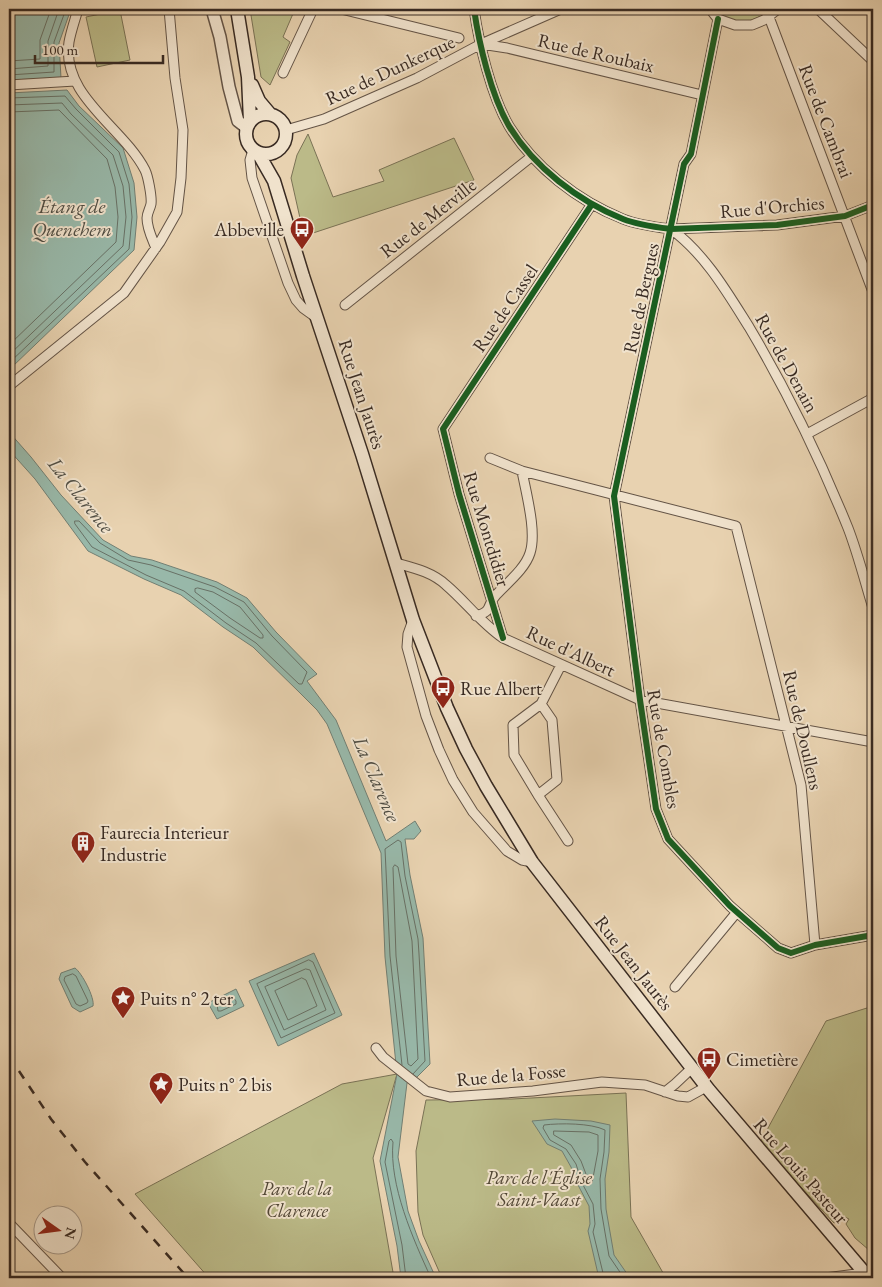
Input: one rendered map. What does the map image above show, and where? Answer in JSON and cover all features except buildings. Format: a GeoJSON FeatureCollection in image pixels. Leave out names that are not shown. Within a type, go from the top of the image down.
{"type":"FeatureCollection","features":[{"type":"Feature","properties":{"kind":"main road"},"geometry":{"type":"LineString","coordinates":[[237,9],[248,77],[249,124],[247,142],[256,151],[269,154],[279,149],[285,141],[286,130],[280,120],[270,114],[259,101],[248,77]]}},
{"type":"Feature","properties":{"kind":"main road"},"geometry":{"type":"LineString","coordinates":[[249,124],[257,116],[270,114]]}},
{"type":"Feature","properties":{"kind":"main road","name":"Rue Jean Jaurès"},"geometry":{"type":"LineString","coordinates":[[274,182],[279,149]]}},
{"type":"Feature","properties":{"kind":"main road","name":"Rue Jean Jaurès"},"geometry":{"type":"LineString","coordinates":[[256,151],[274,182],[362,454],[413,620],[447,708],[466,749],[532,862],[706,1087]]}},
{"type":"Feature","properties":{"kind":"main road","name":"Rue Louis Pasteur"},"geometry":{"type":"LineString","coordinates":[[706,1087],[867,1276]]}},
{"type":"Feature","properties":{"kind":"street"},"geometry":{"type":"LineString","coordinates":[[78,9],[69,43],[70,67],[75,81],[105,121],[130,146],[147,172],[151,202],[147,217],[149,232],[156,248]]}},
{"type":"Feature","properties":{"kind":"street"},"geometry":{"type":"LineString","coordinates":[[9,386],[124,293],[156,248],[177,212],[181,178],[183,130],[175,78],[169,9]]}},
{"type":"Feature","properties":{"kind":"street"},"geometry":{"type":"LineString","coordinates":[[212,9],[220,36],[229,87],[238,121],[242,126],[249,124]]}},
{"type":"Feature","properties":{"kind":"street"},"geometry":{"type":"LineString","coordinates":[[283,73],[313,9]]}},
{"type":"Feature","properties":{"kind":"street"},"geometry":{"type":"LineString","coordinates":[[341,9],[459,38]]}},
{"type":"Feature","properties":{"kind":"street","name":"Rue d'Orchies"},"geometry":{"type":"LineString","coordinates":[[474,9],[481,44],[496,99],[509,126],[531,157],[557,180],[592,204],[624,219],[654,227],[671,229],[778,225],[845,216],[873,205]]}},
{"type":"Feature","properties":{"kind":"street","name":"Rue de Dunkerque"},"geometry":{"type":"LineString","coordinates":[[286,130],[324,119],[408,82],[481,44],[561,9]]}},
{"type":"Feature","properties":{"kind":"street"},"geometry":{"type":"LineString","coordinates":[[710,9],[718,19],[735,25],[752,25],[769,17],[778,9]]}},
{"type":"Feature","properties":{"kind":"street"},"geometry":{"type":"LineString","coordinates":[[818,9],[873,61]]}},
{"type":"Feature","properties":{"kind":"street","name":"Rue de Cambrai"},"geometry":{"type":"LineString","coordinates":[[769,17],[873,292]]}},
{"type":"Feature","properties":{"kind":"street","name":"Rue de Bergues"},"geometry":{"type":"LineString","coordinates":[[614,496],[671,222],[684,164],[691,154],[718,19]]}},
{"type":"Feature","properties":{"kind":"street","name":"Rue de Roubaix"},"geometry":{"type":"LineString","coordinates":[[481,44],[516,50],[702,95]]}},
{"type":"Feature","properties":{"kind":"street"},"geometry":{"type":"LineString","coordinates":[[9,85],[75,81]]}},
{"type":"Feature","properties":{"kind":"street"},"geometry":{"type":"LineString","coordinates":[[256,151],[250,160],[252,178],[288,283],[296,300],[303,308],[317,318]]}},
{"type":"Feature","properties":{"kind":"street","name":"Rue de Merville"},"geometry":{"type":"LineString","coordinates":[[345,305],[531,157]]}},
{"type":"Feature","properties":{"kind":"street","name":"Rue de Cassel"},"geometry":{"type":"LineString","coordinates":[[443,429],[592,204]]}},
{"type":"Feature","properties":{"kind":"street","name":"Rue de Denain"},"geometry":{"type":"LineString","coordinates":[[671,229],[682,237],[708,265],[771,363],[807,434],[848,530],[873,608]]}},
{"type":"Feature","properties":{"kind":"street"},"geometry":{"type":"LineString","coordinates":[[807,434],[873,398]]}},
{"type":"Feature","properties":{"kind":"street","name":"Rue Montdidier"},"geometry":{"type":"LineString","coordinates":[[443,429],[459,494],[504,638]]}},
{"type":"Feature","properties":{"kind":"street"},"geometry":{"type":"LineString","coordinates":[[490,458],[522,472],[614,496]]}},
{"type":"Feature","properties":{"kind":"street"},"geometry":{"type":"LineString","coordinates":[[492,598],[521,568],[530,553],[532,527],[522,472]]}},
{"type":"Feature","properties":{"kind":"street","name":"Rue de Doullens"},"geometry":{"type":"LineString","coordinates":[[614,496],[736,526],[801,785],[815,945]]}},
{"type":"Feature","properties":{"kind":"street","name":"Rue de Combles"},"geometry":{"type":"LineString","coordinates":[[614,496],[656,809],[668,839],[730,906],[778,948],[792,953],[815,945]]}},
{"type":"Feature","properties":{"kind":"street","name":"Rue d'Albert"},"geometry":{"type":"LineString","coordinates":[[396,563],[422,570],[445,584],[489,628],[504,638],[640,700],[873,742]]}},
{"type":"Feature","properties":{"kind":"street","name":"Rue Montdidier"},"geometry":{"type":"LineString","coordinates":[[476,616],[489,610],[492,598]]}},
{"type":"Feature","properties":{"kind":"street","name":"Rue Jean Jaurès"},"geometry":{"type":"LineString","coordinates":[[413,620],[408,634],[407,647],[426,716],[453,780],[473,812],[507,851],[522,860],[532,862]]}},
{"type":"Feature","properties":{"kind":"street"},"geometry":{"type":"LineString","coordinates":[[561,665],[541,704],[513,725],[514,755],[568,841]]}},
{"type":"Feature","properties":{"kind":"street"},"geometry":{"type":"LineString","coordinates":[[538,796],[557,780],[552,720],[541,704]]}},
{"type":"Feature","properties":{"kind":"street"},"geometry":{"type":"LineString","coordinates":[[675,987],[737,912]]}},
{"type":"Feature","properties":{"kind":"street"},"geometry":{"type":"LineString","coordinates":[[815,945],[873,935]]}},
{"type":"Feature","properties":{"kind":"street","name":"Rue de la Fosse"},"geometry":{"type":"LineString","coordinates":[[376,1048],[391,1063],[426,1091],[450,1097],[533,1091],[602,1082],[645,1085],[664,1092],[688,1097],[706,1087]]}},
{"type":"Feature","properties":{"kind":"street"},"geometry":{"type":"LineString","coordinates":[[664,1092],[692,1068]]}},
{"type":"Feature","properties":{"kind":"street"},"geometry":{"type":"LineString","coordinates":[[9,1223],[62,1278]]}},
{"type":"Feature","properties":{"kind":"street"},"geometry":{"type":"LineString","coordinates":[[825,1278],[867,1276]]}},
{"type":"Feature","properties":{"kind":"green space"},"geometry":{"type":"Polygon","coordinates":[[[250,9],[295,9],[283,37],[290,42],[270,85],[261,77],[250,9]]]}},
{"type":"Feature","properties":{"kind":"green space"},"geometry":{"type":"Polygon","coordinates":[[[714,9],[772,9],[750,21],[734,22],[720,16],[714,9]]]}},
{"type":"Feature","properties":{"kind":"green space"},"geometry":{"type":"Polygon","coordinates":[[[120,10],[130,60],[97,67],[86,17],[120,10]]]}},
{"type":"Feature","properties":{"kind":"green space"},"geometry":{"type":"Polygon","coordinates":[[[308,134],[333,197],[384,181],[379,170],[454,138],[474,180],[304,236],[291,178],[297,155],[308,134]]]}},
{"type":"Feature","properties":{"kind":"green space"},"geometry":{"type":"Polygon","coordinates":[[[873,1007],[873,1251],[869,1250],[855,1238],[846,1224],[849,1219],[843,1216],[841,1220],[834,1223],[761,1141],[826,1021],[873,1007]]]}},
{"type":"Feature","properties":{"kind":"green space","name":"Parc de la Clarence"},"geometry":{"type":"Polygon","coordinates":[[[397,1074],[373,1158],[394,1278],[209,1278],[135,1194],[342,1084],[397,1074]]]}},
{"type":"Feature","properties":{"kind":"green space","name":"Parc de l'Église Saint-Vaast"},"geometry":{"type":"Polygon","coordinates":[[[626,1093],[631,1217],[666,1278],[442,1278],[423,1235],[418,1212],[416,1151],[426,1100],[512,1099],[626,1093]]]}},
{"type":"Feature","properties":{"kind":"water"},"geometry":{"type":"Polygon","coordinates":[[[9,9],[71,9],[59,43],[61,78],[9,80],[9,9]]]}},
{"type":"Feature","properties":{"kind":"water","name":"Étang de Quenehem"},"geometry":{"type":"Polygon","coordinates":[[[67,90],[79,106],[123,148],[134,183],[137,217],[134,250],[9,369],[9,93],[67,90]]]}},
{"type":"Feature","properties":{"kind":"water"},"geometry":{"type":"Polygon","coordinates":[[[9,432],[61,495],[103,540],[131,556],[152,560],[217,582],[247,598],[276,632],[317,674],[307,681],[336,720],[386,841],[415,821],[421,831],[414,839],[405,839],[410,875],[423,938],[430,1064],[416,1078],[407,1083],[398,1157],[408,1211],[436,1278],[401,1278],[397,1246],[380,1161],[397,1074],[385,957],[381,853],[327,724],[317,710],[253,647],[181,595],[88,551],[35,479],[9,450],[9,432]]]}},
{"type":"Feature","properties":{"kind":"water"},"geometry":{"type":"Polygon","coordinates":[[[314,953],[342,1015],[278,1046],[249,981],[314,953]]]}},
{"type":"Feature","properties":{"kind":"water"},"geometry":{"type":"Polygon","coordinates":[[[75,968],[87,986],[93,1002],[93,1006],[80,1012],[72,1007],[59,979],[61,973],[75,968]]]}},
{"type":"Feature","properties":{"kind":"water"},"geometry":{"type":"Polygon","coordinates":[[[236,989],[244,1006],[217,1019],[208,1003],[236,989]]]}},
{"type":"Feature","properties":{"kind":"water"},"geometry":{"type":"Polygon","coordinates":[[[555,1119],[591,1121],[610,1125],[605,1179],[606,1209],[614,1255],[630,1278],[597,1278],[598,1274],[588,1231],[590,1224],[589,1206],[562,1151],[547,1144],[532,1121],[555,1119]]]}},
{"type":"Feature","properties":{"kind":"railway"},"geometry":{"type":"LineString","coordinates":[[9,1056],[51,1119],[85,1162],[188,1278]]}},
{"type":"Feature","properties":{"kind":"cycle path"},"geometry":{"type":"LineString","coordinates":[[474,9],[491,85],[509,126],[519,141],[544,169],[558,181],[606,212],[635,223],[671,229],[777,225],[845,216],[873,205]]}},
{"type":"Feature","properties":{"kind":"cycle path"},"geometry":{"type":"LineString","coordinates":[[718,19],[691,154],[684,164],[614,496],[656,809],[668,839],[730,906],[778,948],[791,953],[815,945],[873,935]]}},
{"type":"Feature","properties":{"kind":"cycle path"},"geometry":{"type":"LineString","coordinates":[[503,638],[459,494],[443,429],[592,204]]}},
{"type":"Feature","properties":{"kind":"place","name":"Abbeville"},"geometry":{"type":"Point","coordinates":[302,250]}},
{"type":"Feature","properties":{"kind":"place","name":"Rue Albert"},"geometry":{"type":"Point","coordinates":[443,709]}},
{"type":"Feature","properties":{"kind":"place","name":"Faurecia Interieur Industrie"},"geometry":{"type":"Point","coordinates":[83,864]}},
{"type":"Feature","properties":{"kind":"place","name":"Puits n° 2 ter"},"geometry":{"type":"Point","coordinates":[123,1019]}},
{"type":"Feature","properties":{"kind":"place","name":"Cimetière"},"geometry":{"type":"Point","coordinates":[709,1080]}},
{"type":"Feature","properties":{"kind":"place","name":"Puits n° 2 bis"},"geometry":{"type":"Point","coordinates":[161,1105]}},
{"type":"Feature","properties":{"kind":"water label","name":"La Clarence"},"geometry":{"type":"Point","coordinates":[81,495]}},
{"type":"Feature","properties":{"kind":"water label","name":"La Clarence"},"geometry":{"type":"Point","coordinates":[377,779]}}]}
